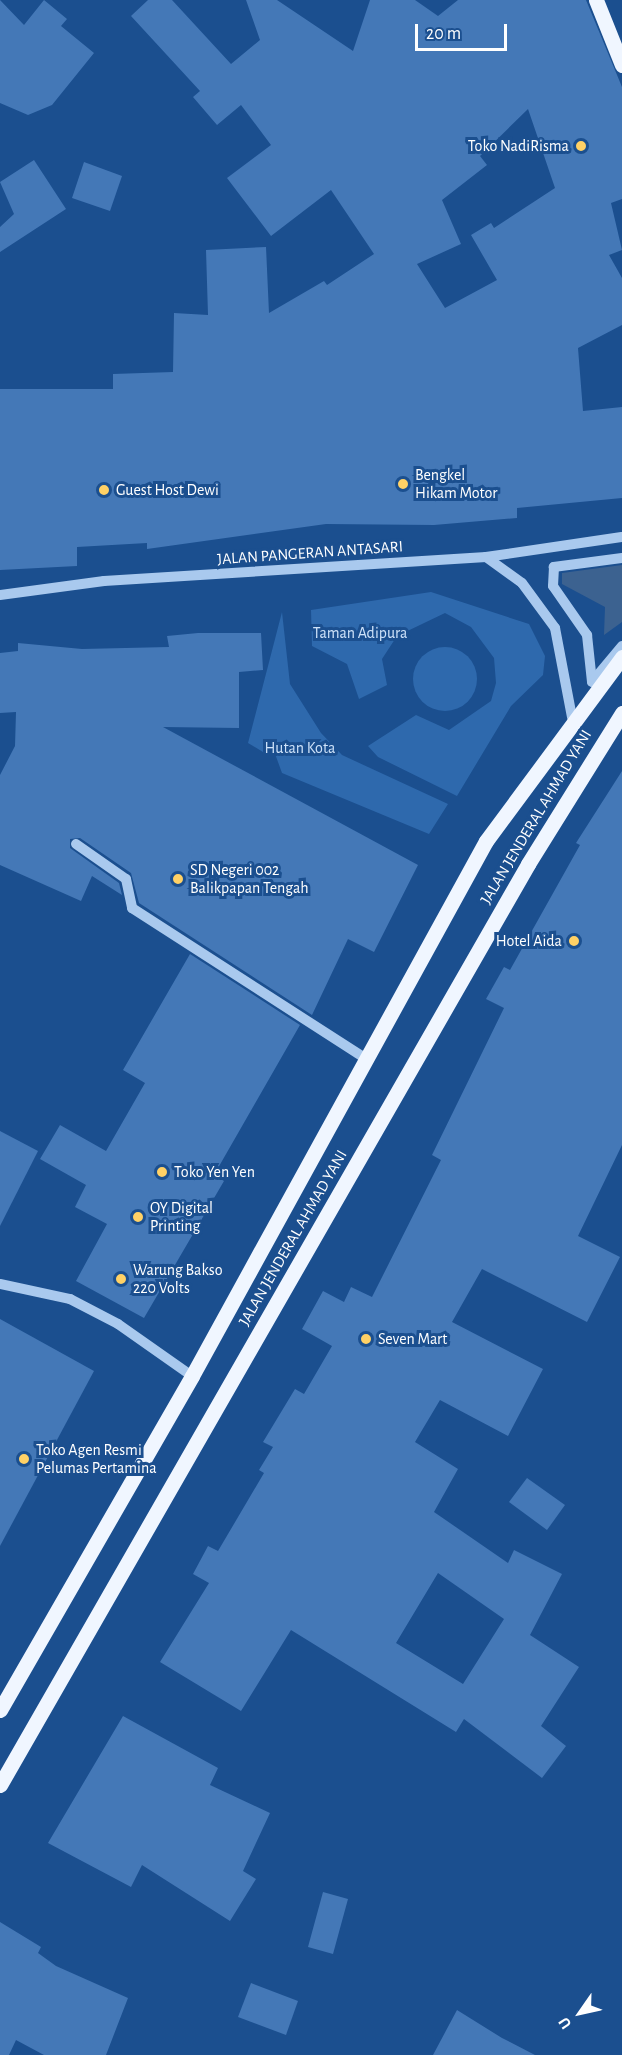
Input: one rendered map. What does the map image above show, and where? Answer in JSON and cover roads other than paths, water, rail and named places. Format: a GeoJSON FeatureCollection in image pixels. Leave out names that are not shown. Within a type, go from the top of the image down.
{"type":"FeatureCollection","features":[{"type":"Feature","properties":{"kind":"main road"},"geometry":{"type":"LineString","coordinates":[[597,0],[622,65]]}},
{"type":"Feature","properties":{"kind":"main road","name":"JALAN JENDERAL AHMAD YANI"},"geometry":{"type":"LineString","coordinates":[[0,1710],[192,1376],[486,841],[572,717],[622,657]]}},
{"type":"Feature","properties":{"kind":"main road","name":"JALAN JENDERAL AHMAD YANI"},"geometry":{"type":"LineString","coordinates":[[0,1785],[522,874],[622,713]]}},
{"type":"Feature","properties":{"kind":"street","name":"JALAN PANGERAN ANTASARI"},"geometry":{"type":"LineString","coordinates":[[0,595],[104,581],[486,557],[622,537]]}},
{"type":"Feature","properties":{"kind":"street"},"geometry":{"type":"LineString","coordinates":[[486,557],[522,582],[555,628],[572,717]]}},
{"type":"Feature","properties":{"kind":"street"},"geometry":{"type":"LineString","coordinates":[[622,558],[554,567],[554,585],[587,634],[592,682],[622,646]]}},
{"type":"Feature","properties":{"kind":"street"},"geometry":{"type":"LineString","coordinates":[[76,844],[126,879],[132,908],[365,1058]]}},
{"type":"Feature","properties":{"kind":"street"},"geometry":{"type":"LineString","coordinates":[[0,1284],[70,1299],[118,1324],[192,1376]]}},
{"type":"Feature","properties":{"kind":"place","name":"Toko NadiRisma"},"geometry":{"type":"Point","coordinates":[581,146]}},
{"type":"Feature","properties":{"kind":"place","name":"Bengkel Hikam Motor"},"geometry":{"type":"Point","coordinates":[403,484]}},
{"type":"Feature","properties":{"kind":"place","name":"Guest Host Dewi"},"geometry":{"type":"Point","coordinates":[104,490]}},
{"type":"Feature","properties":{"kind":"place","name":"SD Negeri 002 Balikpapan Tengah"},"geometry":{"type":"Point","coordinates":[178,879]}},
{"type":"Feature","properties":{"kind":"place","name":"Hotel Aida"},"geometry":{"type":"Point","coordinates":[574,941]}},
{"type":"Feature","properties":{"kind":"place","name":"Toko Yen Yen"},"geometry":{"type":"Point","coordinates":[162,1172]}},
{"type":"Feature","properties":{"kind":"place","name":"OY Digital Printing"},"geometry":{"type":"Point","coordinates":[138,1217]}},
{"type":"Feature","properties":{"kind":"place","name":"Warung Bakso 220 Volts"},"geometry":{"type":"Point","coordinates":[121,1279]}},
{"type":"Feature","properties":{"kind":"place","name":"Seven Mart"},"geometry":{"type":"Point","coordinates":[366,1339]}},
{"type":"Feature","properties":{"kind":"place","name":"Toko Agen Resmi Pelumas Pertamina"},"geometry":{"type":"Point","coordinates":[24,1459]}},
{"type":"Feature","properties":{"kind":"park label","name":"Taman Adipura"},"geometry":{"type":"Point","coordinates":[360,633]}},
{"type":"Feature","properties":{"kind":"park label","name":"Hutan Kota"},"geometry":{"type":"Point","coordinates":[300,748]}}]}
